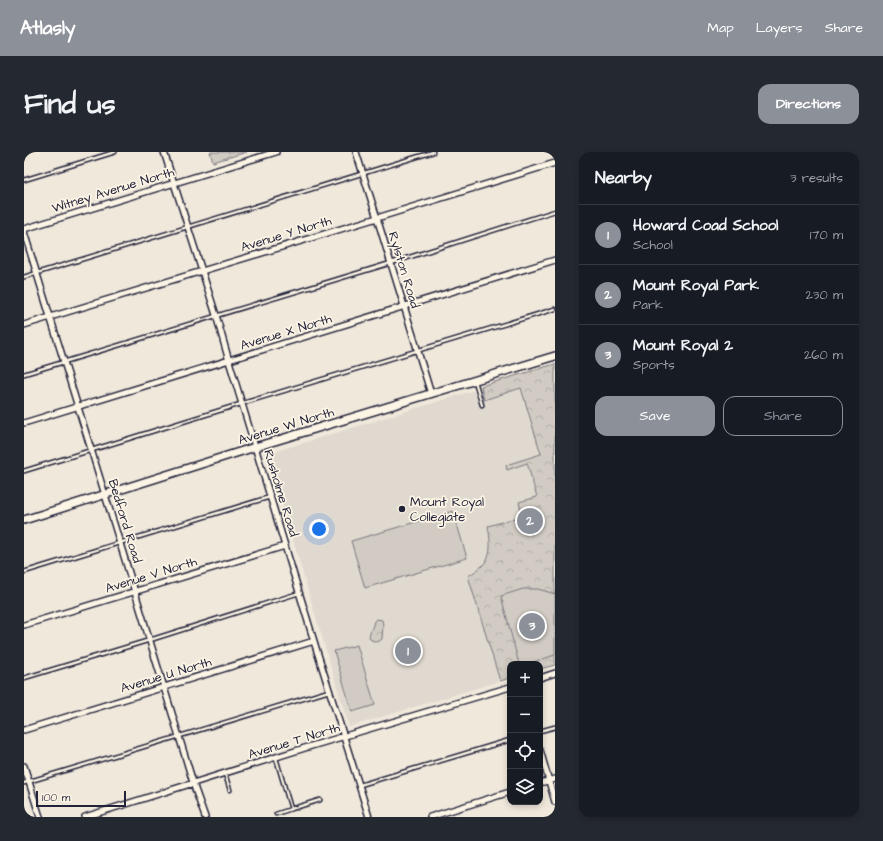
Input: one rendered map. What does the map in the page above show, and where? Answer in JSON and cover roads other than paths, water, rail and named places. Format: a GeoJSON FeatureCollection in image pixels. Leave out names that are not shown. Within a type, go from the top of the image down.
{"type":"FeatureCollection","features":[{"type":"Feature","properties":{"kind":"street","name":"Rusholme Road"},"geometry":{"type":"LineString","coordinates":[[164,152],[216,315],[329,691],[369,817]]}},
{"type":"Feature","properties":{"kind":"street","name":"Witney Avenue North"},"geometry":{"type":"LineString","coordinates":[[24,229],[276,152]]}},
{"type":"Feature","properties":{"kind":"street","name":"Rylston Road"},"geometry":{"type":"LineString","coordinates":[[356,152],[430,394]]}},
{"type":"Feature","properties":{"kind":"street","name":"Avenue Y North"},"geometry":{"type":"LineString","coordinates":[[24,325],[555,163]]}},
{"type":"Feature","properties":{"kind":"street","name":"Bedford Road"},"geometry":{"type":"LineString","coordinates":[[24,232],[205,817]]}},
{"type":"Feature","properties":{"kind":"street","name":"Avenue X North"},"geometry":{"type":"LineString","coordinates":[[24,423],[555,260]]}},
{"type":"Feature","properties":{"kind":"street","name":"Avenue W North"},"geometry":{"type":"LineString","coordinates":[[24,520],[255,447],[555,356]]}},
{"type":"Feature","properties":{"kind":"street","name":"Avenue V North"},"geometry":{"type":"LineString","coordinates":[[24,625],[285,546]]}},
{"type":"Feature","properties":{"kind":"street","name":"Avenue U North"},"geometry":{"type":"LineString","coordinates":[[24,730],[314,641]]}},
{"type":"Feature","properties":{"kind":"street"},"geometry":{"type":"LineString","coordinates":[[543,677],[555,673]]}},
{"type":"Feature","properties":{"kind":"street","name":"Avenue T North"},"geometry":{"type":"LineString","coordinates":[[85,817],[507,688]]}},
{"type":"Feature","properties":{"kind":"street"},"geometry":{"type":"LineString","coordinates":[[543,760],[555,802]]}},
{"type":"Feature","properties":{"kind":"street"},"geometry":{"type":"LineString","coordinates":[[24,766],[26,783],[40,817]]}},
{"type":"Feature","properties":{"kind":"street"},"geometry":{"type":"LineString","coordinates":[[543,782],[555,778]]}},
{"type":"Feature","properties":{"kind":"street"},"geometry":{"type":"LineString","coordinates":[[430,817],[507,793]]}},
{"type":"Feature","properties":{"kind":"lane"},"geometry":{"type":"LineString","coordinates":[[24,180],[115,152]]}},
{"type":"Feature","properties":{"kind":"lane"},"geometry":{"type":"LineString","coordinates":[[24,277],[432,152]]}},
{"type":"Feature","properties":{"kind":"lane"},"geometry":{"type":"LineString","coordinates":[[24,374],[391,263],[555,211]]}},
{"type":"Feature","properties":{"kind":"lane"},"geometry":{"type":"LineString","coordinates":[[24,471],[555,309]]}},
{"type":"Feature","properties":{"kind":"lane"},"geometry":{"type":"LineString","coordinates":[[475,381],[482,405]]}},
{"type":"Feature","properties":{"kind":"lane"},"geometry":{"type":"LineString","coordinates":[[24,572],[270,497]]}},
{"type":"Feature","properties":{"kind":"lane"},"geometry":{"type":"LineString","coordinates":[[24,678],[300,593]]}},
{"type":"Feature","properties":{"kind":"lane"},"geometry":{"type":"LineString","coordinates":[[26,783],[329,691]]}},
{"type":"Feature","properties":{"kind":"lane"},"geometry":{"type":"LineString","coordinates":[[543,730],[555,726]]}},
{"type":"Feature","properties":{"kind":"lane"},"geometry":{"type":"LineString","coordinates":[[359,786],[507,741]]}},
{"type":"Feature","properties":{"kind":"lane"},"geometry":{"type":"LineString","coordinates":[[276,758],[291,809]]}},
{"type":"Feature","properties":{"kind":"lane"},"geometry":{"type":"LineString","coordinates":[[225,774],[230,790]]}},
{"type":"Feature","properties":{"kind":"lane"},"geometry":{"type":"LineString","coordinates":[[276,814],[320,800]]}},
{"type":"Feature","properties":{"kind":"place","name":"Mount Royal Collegiate"},"geometry":{"type":"Point","coordinates":[402,509]}},
{"type":"Feature","properties":{"kind":"place","name":"Mount Royal Park"},"geometry":{"type":"Point","coordinates":[530,521]}},
{"type":"Feature","properties":{"kind":"place","name":"Mount Royal 2"},"geometry":{"type":"Point","coordinates":[532,626]}},
{"type":"Feature","properties":{"kind":"place","name":"Howard Coad School"},"geometry":{"type":"Point","coordinates":[408,651]}}]}
